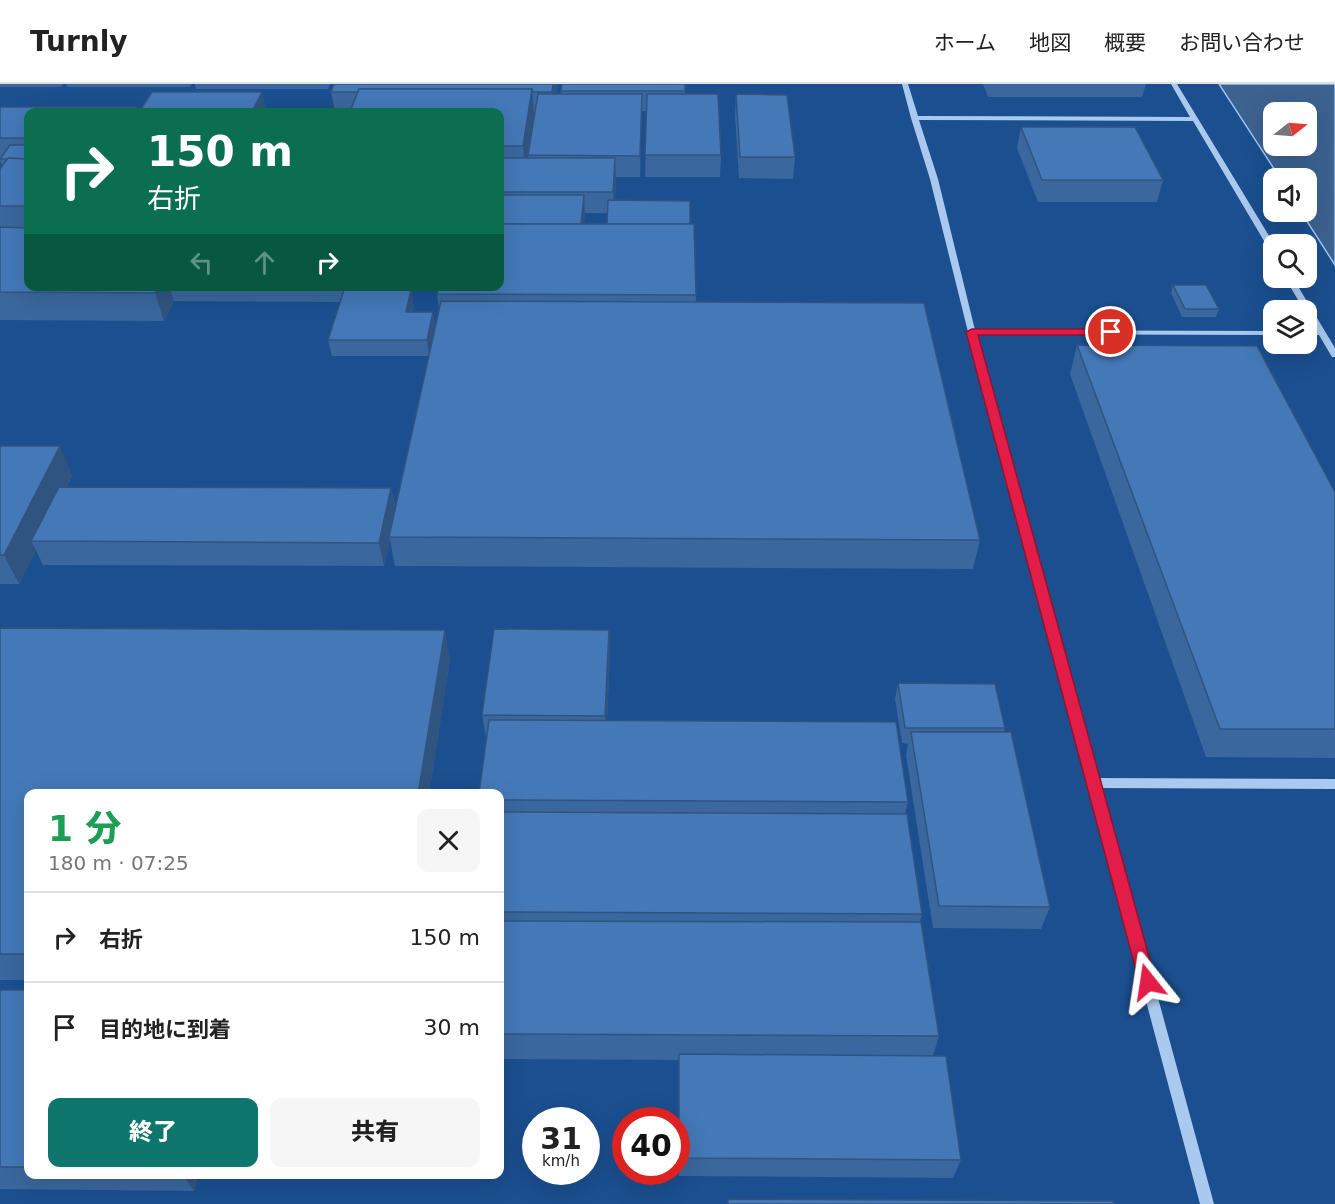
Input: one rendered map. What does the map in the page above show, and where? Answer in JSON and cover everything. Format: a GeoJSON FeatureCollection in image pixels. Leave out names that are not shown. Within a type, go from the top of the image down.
{"type":"FeatureCollection","features":[{"type":"Feature","properties":{"kind":"street"},"geometry":{"type":"LineString","coordinates":[[905,84],[934,179],[972,332],[1208,1204]]}},
{"type":"Feature","properties":{"kind":"street"},"geometry":{"type":"LineString","coordinates":[[1174,84],[1264,234]]}},
{"type":"Feature","properties":{"kind":"street"},"geometry":{"type":"LineString","coordinates":[[914,118],[1195,119]]}},
{"type":"Feature","properties":{"kind":"street"},"geometry":{"type":"LineString","coordinates":[[1295,288],[1335,355]]}},
{"type":"Feature","properties":{"kind":"street"},"geometry":{"type":"LineString","coordinates":[[972,332],[1263,333]]}},
{"type":"Feature","properties":{"kind":"street"},"geometry":{"type":"LineString","coordinates":[[1317,333],[1322,333]]}},
{"type":"Feature","properties":{"kind":"street"},"geometry":{"type":"LineString","coordinates":[[1094,783],[1335,784]]}},
{"type":"Feature","properties":{"kind":"water"},"geometry":{"type":"Polygon","coordinates":[[[1219,84],[1335,84],[1335,265],[1307,222],[1317,222],[1317,168],[1274,168],[1266,156],[1317,156],[1317,102],[1263,102],[1263,152],[1219,84]]]}},
{"type":"Feature","properties":{"kind":"building"},"geometry":{"type":"Polygon","coordinates":[[[334,84],[553,84],[552,92],[532,92],[532,89],[359,89],[358,92],[331,92],[334,84]]]}},
{"type":"Feature","properties":{"kind":"building"},"geometry":{"type":"Polygon","coordinates":[[[562,84],[685,84],[685,91],[561,91],[562,84]]]}},
{"type":"Feature","properties":{"kind":"building"},"geometry":{"type":"Polygon","coordinates":[[[359,89],[532,89],[523,146],[504,146],[504,108],[352,108],[359,89]]]}},
{"type":"Feature","properties":{"kind":"building"},"geometry":{"type":"Polygon","coordinates":[[[152,92],[262,92],[254,108],[142,108],[152,92]]]}},
{"type":"Feature","properties":{"kind":"building"},"geometry":{"type":"Polygon","coordinates":[[[538,94],[642,94],[640,156],[528,155],[538,94]]]}},
{"type":"Feature","properties":{"kind":"building"},"geometry":{"type":"Polygon","coordinates":[[[647,94],[718,94],[721,155],[645,155],[647,94]]]}},
{"type":"Feature","properties":{"kind":"building"},"geometry":{"type":"Polygon","coordinates":[[[736,94],[787,95],[795,157],[740,157],[736,94]]]}},
{"type":"Feature","properties":{"kind":"building"},"geometry":{"type":"Polygon","coordinates":[[[0,107],[137,107],[24,108],[24,138],[0,138],[0,107]]]}},
{"type":"Feature","properties":{"kind":"building"},"geometry":{"type":"Polygon","coordinates":[[[1021,127],[1135,127],[1163,180],[1042,180],[1021,127]]]}},
{"type":"Feature","properties":{"kind":"building"},"geometry":{"type":"Polygon","coordinates":[[[10,145],[24,145],[24,159],[0,159],[10,145]]]}},
{"type":"Feature","properties":{"kind":"building"},"geometry":{"type":"Polygon","coordinates":[[[8,158],[24,159],[24,206],[0,206],[0,169],[8,158]]]}},
{"type":"Feature","properties":{"kind":"building"},"geometry":{"type":"Polygon","coordinates":[[[504,158],[615,158],[613,192],[504,192],[504,158]]]}},
{"type":"Feature","properties":{"kind":"building"},"geometry":{"type":"Polygon","coordinates":[[[504,195],[584,195],[581,224],[504,224],[504,195]]]}},
{"type":"Feature","properties":{"kind":"building"},"geometry":{"type":"Polygon","coordinates":[[[608,200],[690,201],[690,224],[607,224],[608,200]]]}},
{"type":"Feature","properties":{"kind":"building"},"geometry":{"type":"Polygon","coordinates":[[[504,224],[694,224],[696,295],[437,294],[438,291],[504,291],[504,224]]]}},
{"type":"Feature","properties":{"kind":"building"},"geometry":{"type":"Polygon","coordinates":[[[0,227],[24,228],[24,291],[156,291],[155,293],[0,292],[0,227]]]}},
{"type":"Feature","properties":{"kind":"building"},"geometry":{"type":"Polygon","coordinates":[[[1173,285],[1206,285],[1219,309],[1185,309],[1173,285]]]}},
{"type":"Feature","properties":{"kind":"building"},"geometry":{"type":"Polygon","coordinates":[[[344,291],[411,291],[406,312],[433,312],[427,340],[328,340],[344,291]]]}},
{"type":"Feature","properties":{"kind":"building"},"geometry":{"type":"Polygon","coordinates":[[[441,301],[924,303],[980,540],[389,537],[441,301]]]}},
{"type":"Feature","properties":{"kind":"building"},"geometry":{"type":"Polygon","coordinates":[[[1077,345],[1257,346],[1335,492],[1335,729],[1220,729],[1077,345]]]}},
{"type":"Feature","properties":{"kind":"building"},"geometry":{"type":"Polygon","coordinates":[[[0,446],[60,446],[4,555],[0,555],[0,446]]]}},
{"type":"Feature","properties":{"kind":"building"},"geometry":{"type":"Polygon","coordinates":[[[59,487],[391,488],[379,543],[31,541],[59,487]]]}},
{"type":"Feature","properties":{"kind":"building"},"geometry":{"type":"Polygon","coordinates":[[[0,628],[445,630],[419,789],[24,789],[24,954],[0,954],[0,628]]]}},
{"type":"Feature","properties":{"kind":"building"},"geometry":{"type":"Polygon","coordinates":[[[494,629],[609,630],[605,716],[482,715],[494,629]]]}},
{"type":"Feature","properties":{"kind":"building"},"geometry":{"type":"Polygon","coordinates":[[[898,683],[995,684],[1005,728],[905,728],[898,683]]]}},
{"type":"Feature","properties":{"kind":"building"},"geometry":{"type":"Polygon","coordinates":[[[489,720],[896,722],[908,802],[504,800],[504,789],[480,789],[489,720]]]}},
{"type":"Feature","properties":{"kind":"building"},"geometry":{"type":"Polygon","coordinates":[[[911,732],[1011,732],[1050,907],[939,906],[911,732]]]}},
{"type":"Feature","properties":{"kind":"building"},"geometry":{"type":"Polygon","coordinates":[[[504,812],[907,814],[922,914],[504,912],[504,812]]]}},
{"type":"Feature","properties":{"kind":"building"},"geometry":{"type":"Polygon","coordinates":[[[504,921],[921,922],[939,1036],[504,1034],[504,921]]]}},
{"type":"Feature","properties":{"kind":"building"},"geometry":{"type":"Polygon","coordinates":[[[0,990],[24,990],[24,1167],[0,1167],[0,990]]]}},
{"type":"Feature","properties":{"kind":"building"},"geometry":{"type":"Polygon","coordinates":[[[679,1054],[946,1056],[961,1160],[690,1158],[690,1107],[679,1107],[679,1054]]]}},
{"type":"Feature","properties":{"kind":"building"},"geometry":{"type":"Polygon","coordinates":[[[728,1199],[1113,1201],[1114,1204],[728,1204],[728,1199]]]}},
{"type":"Feature","properties":{"kind":"route"},"geometry":{"type":"LineString","coordinates":[[1111,332],[972,332],[1148,982]]}}]}
